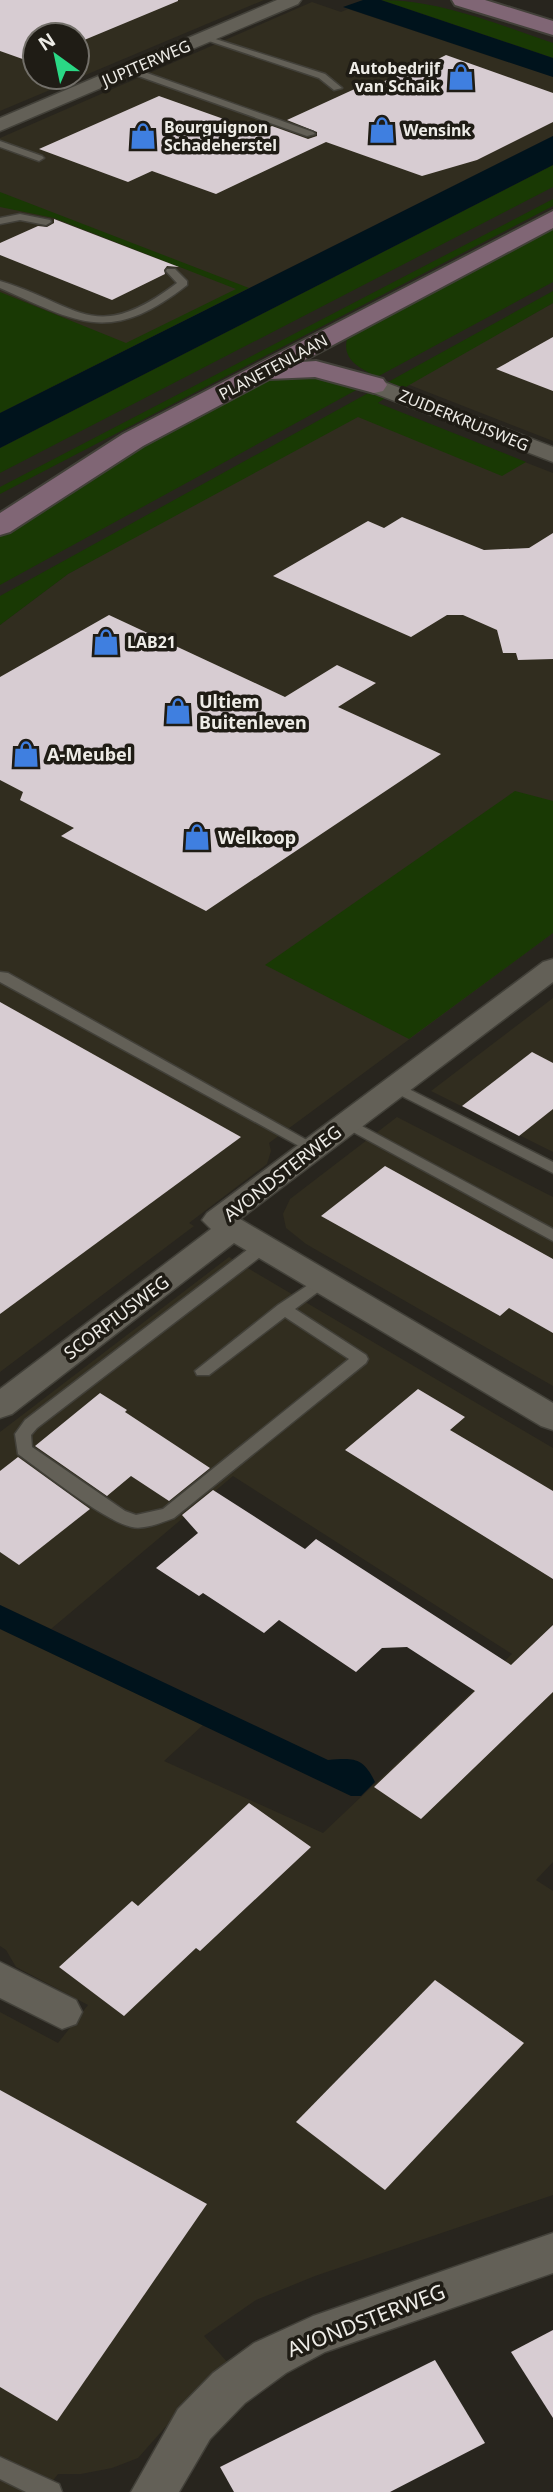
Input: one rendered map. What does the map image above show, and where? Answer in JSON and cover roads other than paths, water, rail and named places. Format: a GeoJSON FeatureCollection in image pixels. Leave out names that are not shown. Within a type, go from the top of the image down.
{"type":"FeatureCollection","features":[{"type":"Feature","properties":{"kind":"main road"},"geometry":{"type":"LineString","coordinates":[[463,0],[553,28]]}},
{"type":"Feature","properties":{"kind":"main road"},"geometry":{"type":"LineString","coordinates":[[494,0],[553,20]]}},
{"type":"Feature","properties":{"kind":"main road","name":"PLANETENLAAN"},"geometry":{"type":"LineString","coordinates":[[0,500],[553,210]]}},
{"type":"Feature","properties":{"kind":"main road","name":"PLANETENLAAN"},"geometry":{"type":"LineString","coordinates":[[0,526],[133,440],[553,218]]}},
{"type":"Feature","properties":{"kind":"main road"},"geometry":{"type":"LineString","coordinates":[[329,337],[325,347],[332,361],[374,385]]}},
{"type":"Feature","properties":{"kind":"main road"},"geometry":{"type":"LineString","coordinates":[[259,374],[287,369],[316,369],[374,385]]}},
{"type":"Feature","properties":{"kind":"street","name":"JUPITERWEG"},"geometry":{"type":"LineString","coordinates":[[0,125],[292,0]]}},
{"type":"Feature","properties":{"kind":"street","name":"ZUIDERKRUISWEG"},"geometry":{"type":"LineString","coordinates":[[374,385],[553,455]]}},
{"type":"Feature","properties":{"kind":"street","name":"AVONDSTERWEG"},"geometry":{"type":"LineString","coordinates":[[553,968],[218,1220],[553,1418]]}},
{"type":"Feature","properties":{"kind":"street","name":"SCORPIUSWEG"},"geometry":{"type":"LineString","coordinates":[[0,1406],[232,1229]]}},
{"type":"Feature","properties":{"kind":"street"},"geometry":{"type":"LineString","coordinates":[[0,1979],[62,2012]]}},
{"type":"Feature","properties":{"kind":"street","name":"AVONDSTERWEG"},"geometry":{"type":"LineString","coordinates":[[154,2492],[194,2424],[229,2388],[270,2358],[313,2336],[553,2253]]}},
{"type":"Feature","properties":{"kind":"lane"},"geometry":{"type":"LineString","coordinates":[[206,37],[322,76],[337,88]]}},
{"type":"Feature","properties":{"kind":"lane"},"geometry":{"type":"LineString","coordinates":[[130,70],[310,134]]}},
{"type":"Feature","properties":{"kind":"lane"},"geometry":{"type":"LineString","coordinates":[[0,144],[39,158]]}},
{"type":"Feature","properties":{"kind":"lane"},"geometry":{"type":"LineString","coordinates":[[0,220],[20,217],[46,222]]}},
{"type":"Feature","properties":{"kind":"lane"},"geometry":{"type":"LineString","coordinates":[[0,284],[88,320],[126,317],[167,296],[183,283],[171,271]]}},
{"type":"Feature","properties":{"kind":"lane"},"geometry":{"type":"LineString","coordinates":[[0,978],[3,976],[313,1148]]}},
{"type":"Feature","properties":{"kind":"lane"},"geometry":{"type":"LineString","coordinates":[[395,1087],[553,1168]]}},
{"type":"Feature","properties":{"kind":"lane"},"geometry":{"type":"LineString","coordinates":[[347,1123],[553,1236]]}},
{"type":"Feature","properties":{"kind":"lane"},"geometry":{"type":"LineString","coordinates":[[262,1247],[31,1424],[23,1434],[24,1450],[119,1515],[135,1522],[169,1514],[360,1359],[284,1309]]}},
{"type":"Feature","properties":{"kind":"lane"},"geometry":{"type":"LineString","coordinates":[[203,1371],[320,1282]]}},
{"type":"Feature","properties":{"kind":"lane"},"geometry":{"type":"LineString","coordinates":[[0,2468],[51,2492]]}},
{"type":"Feature","properties":{"kind":"water"},"geometry":{"type":"Polygon","coordinates":[[[363,0],[381,0],[553,58],[553,77],[343,7],[363,0]]]}},
{"type":"Feature","properties":{"kind":"water"},"geometry":{"type":"Polygon","coordinates":[[[553,136],[553,165],[0,448],[0,413],[553,136]]]}},
{"type":"Feature","properties":{"kind":"water"},"geometry":{"type":"Polygon","coordinates":[[[0,1605],[328,1760],[357,1761],[366,1768],[375,1782],[361,1796],[351,1796],[0,1629],[0,1605]]]}},
{"type":"Feature","properties":{"kind":"place","name":"Autobedrijf van Schaik"},"geometry":{"type":"Point","coordinates":[461,77]}},
{"type":"Feature","properties":{"kind":"place","name":"Wensink"},"geometry":{"type":"Point","coordinates":[382,130]}},
{"type":"Feature","properties":{"kind":"place","name":"Bourguignon Schadeherstel"},"geometry":{"type":"Point","coordinates":[143,136]}},
{"type":"Feature","properties":{"kind":"place","name":"LAB21"},"geometry":{"type":"Point","coordinates":[106,642]}},
{"type":"Feature","properties":{"kind":"place","name":"Ultiem Buitenleven"},"geometry":{"type":"Point","coordinates":[178,711]}},
{"type":"Feature","properties":{"kind":"place","name":"A-Meubel"},"geometry":{"type":"Point","coordinates":[26,754]}},
{"type":"Feature","properties":{"kind":"place","name":"Welkoop"},"geometry":{"type":"Point","coordinates":[197,837]}}]}
